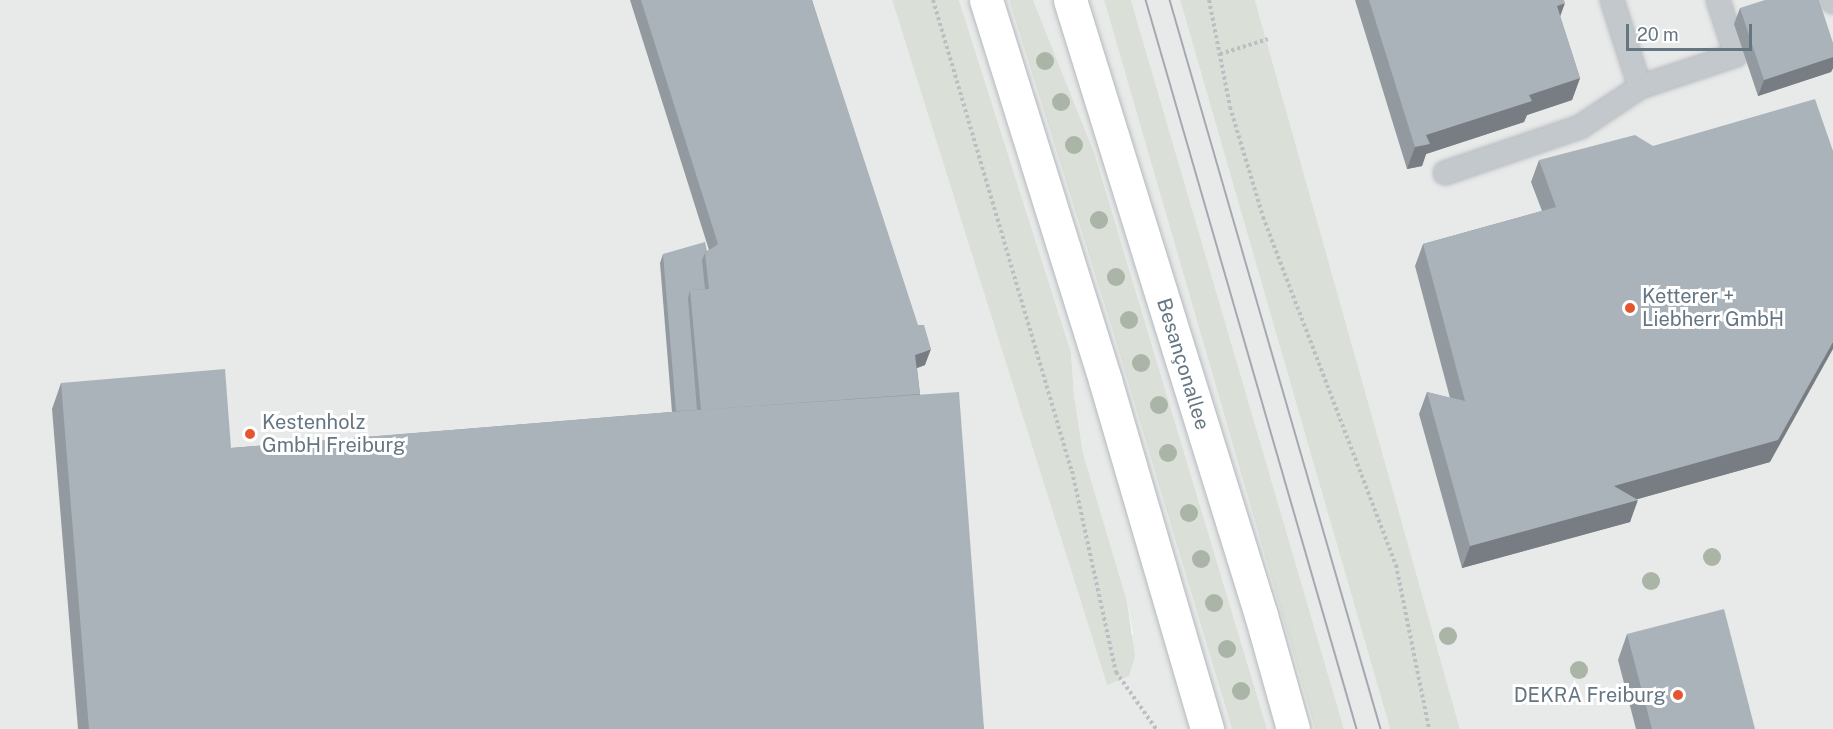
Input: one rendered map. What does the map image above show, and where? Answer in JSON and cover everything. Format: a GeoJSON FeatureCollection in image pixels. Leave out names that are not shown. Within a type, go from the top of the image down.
{"type":"FeatureCollection","features":[{"type":"Feature","properties":{"kind":"main road"},"geometry":{"type":"LineString","coordinates":[[986,0],[1105,380],[1207,729]]}},
{"type":"Feature","properties":{"kind":"main road","name":"Besançonallee"},"geometry":{"type":"LineString","coordinates":[[1070,0],[1261,615],[1293,729]]}},
{"type":"Feature","properties":{"kind":"lane"},"geometry":{"type":"LineString","coordinates":[[1612,0],[1640,87]]}},
{"type":"Feature","properties":{"kind":"lane"},"geometry":{"type":"LineString","coordinates":[[1445,173],[1580,127],[1640,87],[1736,55],[1718,0]]}},
{"type":"Feature","properties":{"kind":"path"},"geometry":{"type":"LineString","coordinates":[[933,0],[1072,471],[1116,672],[1156,729]]}},
{"type":"Feature","properties":{"kind":"path"},"geometry":{"type":"LineString","coordinates":[[1209,0],[1230,107],[1263,217],[1396,565],[1429,729]]}},
{"type":"Feature","properties":{"kind":"path"},"geometry":{"type":"LineString","coordinates":[[1220,54],[1268,39]]}},
{"type":"Feature","properties":{"kind":"shaded area"},"geometry":{"type":"Polygon","coordinates":[[[0,0],[892,0],[1107,685],[1133,634],[1127,601],[1083,453],[1074,395],[1071,352],[959,0],[1009,0],[1113,332],[1232,729],[0,729],[0,0]]]}},
{"type":"Feature","properties":{"kind":"shaded area"},"geometry":{"type":"Polygon","coordinates":[[[892,0],[959,0],[1071,352],[1074,395],[1083,453],[1127,601],[1135,656],[1129,676],[1107,685],[892,0]]]}},
{"type":"Feature","properties":{"kind":"shaded area"},"geometry":{"type":"Polygon","coordinates":[[[1009,0],[1033,0],[1094,152],[1267,729],[1232,729],[1113,332],[1009,0]]]}},
{"type":"Feature","properties":{"kind":"shaded area"},"geometry":{"type":"Polygon","coordinates":[[[1033,0],[1104,0],[1315,729],[1267,729],[1094,152],[1033,0]]]}},
{"type":"Feature","properties":{"kind":"shaded area"},"geometry":{"type":"Polygon","coordinates":[[[1104,0],[1131,0],[1344,729],[1315,729],[1104,0]]]}},
{"type":"Feature","properties":{"kind":"shaded area"},"geometry":{"type":"Polygon","coordinates":[[[1131,0],[1180,0],[1390,729],[1344,729],[1131,0]]]}},
{"type":"Feature","properties":{"kind":"shaded area"},"geometry":{"type":"Polygon","coordinates":[[[1180,0],[1255,0],[1460,729],[1390,729],[1180,0]]]}},
{"type":"Feature","properties":{"kind":"shaded area"},"geometry":{"type":"Polygon","coordinates":[[[1255,0],[1833,0],[1833,729],[1460,729],[1255,0]]]}},
{"type":"Feature","properties":{"kind":"building"},"geometry":{"type":"Polygon","coordinates":[[[641,0],[812,0],[918,325],[924,325],[931,349],[915,355],[920,394],[701,410],[690,290],[709,289],[705,253],[718,244],[641,0]]]}},
{"type":"Feature","properties":{"kind":"building"},"geometry":{"type":"Polygon","coordinates":[[[1369,0],[1564,0],[1565,3],[1557,6],[1580,78],[1529,95],[1532,101],[1426,135],[1430,144],[1415,147],[1369,0]]]}},
{"type":"Feature","properties":{"kind":"building"},"geometry":{"type":"Polygon","coordinates":[[[1765,0],[1819,0],[1833,43],[1833,57],[1764,80],[1740,8],[1765,0]]]}},
{"type":"Feature","properties":{"kind":"building","name":"Ketterer + Liebherr GmbH"},"geometry":{"type":"Polygon","coordinates":[[[1815,99],[1833,151],[1833,342],[1778,440],[1614,486],[1638,500],[1470,546],[1427,392],[1465,401],[1423,244],[1556,207],[1539,160],[1635,135],[1653,146],[1815,99]]]}},
{"type":"Feature","properties":{"kind":"building"},"geometry":{"type":"Polygon","coordinates":[[[705,242],[707,251],[702,260],[705,289],[690,290],[688,298],[697,410],[676,411],[663,254],[705,242]]]}},
{"type":"Feature","properties":{"kind":"building"},"geometry":{"type":"Polygon","coordinates":[[[225,369],[231,448],[683,411],[959,392],[984,729],[89,729],[61,383],[225,369]]]}},
{"type":"Feature","properties":{"kind":"building","name":"DEKRA Freiburg"},"geometry":{"type":"Polygon","coordinates":[[[1724,609],[1755,729],[1652,729],[1627,634],[1724,609]]]}},
{"type":"Feature","properties":{"kind":"tram line"},"geometry":{"type":"LineString","coordinates":[[1146,0],[1357,729]]}},
{"type":"Feature","properties":{"kind":"tram line"},"geometry":{"type":"LineString","coordinates":[[1170,0],[1381,729]]}},
{"type":"Feature","properties":{"kind":"place","name":"Ketterer + Liebherr GmbH"},"geometry":{"type":"Point","coordinates":[1630,308]}},
{"type":"Feature","properties":{"kind":"place","name":"Kestenholz GmbH Freiburg"},"geometry":{"type":"Point","coordinates":[250,434]}},
{"type":"Feature","properties":{"kind":"place","name":"DEKRA Freiburg"},"geometry":{"type":"Point","coordinates":[1678,695]}}]}
